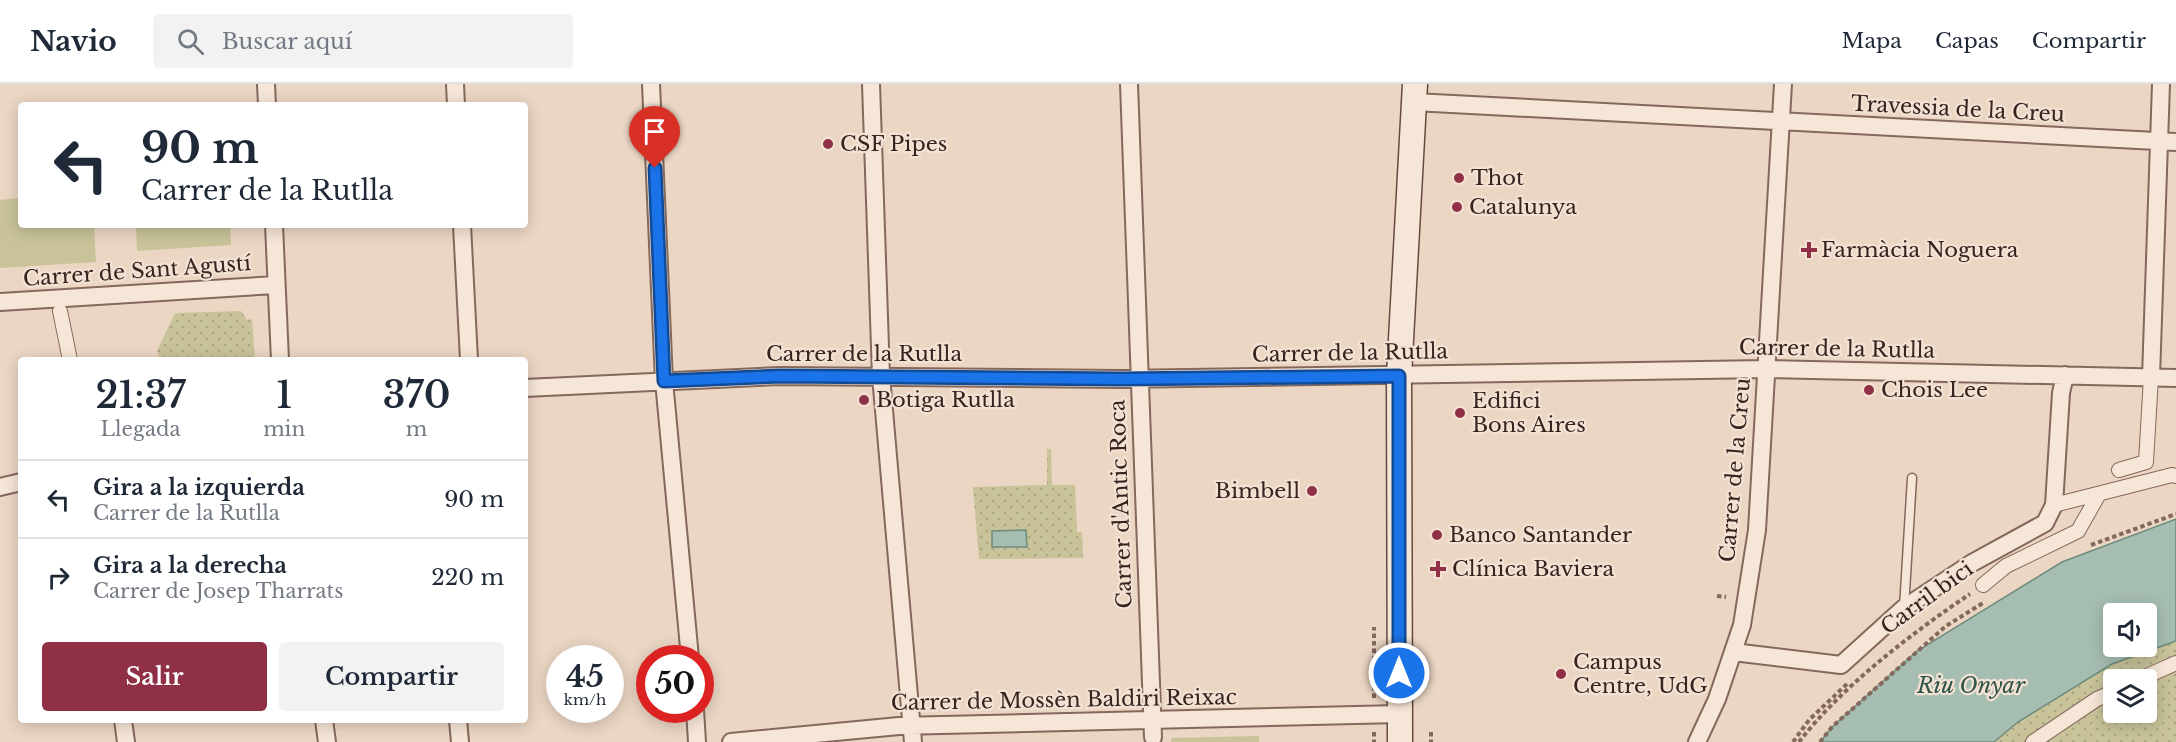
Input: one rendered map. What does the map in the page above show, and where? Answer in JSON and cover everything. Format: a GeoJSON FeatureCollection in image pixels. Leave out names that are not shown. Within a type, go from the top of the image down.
{"type":"FeatureCollection","features":[{"type":"Feature","properties":{"kind":"main road"},"geometry":{"type":"LineString","coordinates":[[1400,742],[1399,376],[1414,93]]}},
{"type":"Feature","properties":{"kind":"street"},"geometry":{"type":"LineString","coordinates":[[266,84],[267,102]]}},
{"type":"Feature","properties":{"kind":"street"},"geometry":{"type":"LineString","coordinates":[[455,84],[456,102]]}},
{"type":"Feature","properties":{"kind":"street"},"geometry":{"type":"LineString","coordinates":[[651,84],[664,381],[689,645]]}},
{"type":"Feature","properties":{"kind":"street"},"geometry":{"type":"LineString","coordinates":[[871,84],[881,376],[912,734]]}},
{"type":"Feature","properties":{"kind":"street","name":"Carrer d'Antic Roca"},"geometry":{"type":"LineString","coordinates":[[1129,84],[1152,733]]}},
{"type":"Feature","properties":{"kind":"street","name":"Carrer de la Creu"},"geometry":{"type":"LineString","coordinates":[[1697,742],[1718,699],[1742,625],[1757,530],[1784,84]]}},
{"type":"Feature","properties":{"kind":"street"},"geometry":{"type":"LineString","coordinates":[[2119,470],[2146,462],[2161,84]]}},
{"type":"Feature","properties":{"kind":"street","name":"Travessia de la Creu"},"geometry":{"type":"LineString","coordinates":[[1414,93],[1781,122],[2176,142]]}},
{"type":"Feature","properties":{"kind":"street"},"geometry":{"type":"LineString","coordinates":[[274,228],[280,357]]}},
{"type":"Feature","properties":{"kind":"street"},"geometry":{"type":"LineString","coordinates":[[462,228],[469,357]]}},
{"type":"Feature","properties":{"kind":"street","name":"Carrer de Sant Agustí"},"geometry":{"type":"LineString","coordinates":[[0,302],[276,285]]}},
{"type":"Feature","properties":{"kind":"street"},"geometry":{"type":"LineString","coordinates":[[60,311],[69,357]]}},
{"type":"Feature","properties":{"kind":"street","name":"Carrer de la Rutlla"},"geometry":{"type":"LineString","coordinates":[[528,388],[780,376],[1139,378],[1766,369],[2176,378]]}},
{"type":"Feature","properties":{"kind":"street"},"geometry":{"type":"LineString","coordinates":[[1733,652],[1841,665],[1904,608],[1972,563],[2045,523],[2054,505],[2061,393],[2065,375]]}},
{"type":"Feature","properties":{"kind":"street"},"geometry":{"type":"LineString","coordinates":[[2054,505],[2105,488],[2176,476]]}},
{"type":"Feature","properties":{"kind":"street"},"geometry":{"type":"LineString","coordinates":[[0,487],[18,483]]}},
{"type":"Feature","properties":{"kind":"street"},"geometry":{"type":"LineString","coordinates":[[1983,585],[2006,566],[2078,531],[2105,488]]}},
{"type":"Feature","properties":{"kind":"street"},"geometry":{"type":"LineString","coordinates":[[2157,672],[2176,663]]}},
{"type":"Feature","properties":{"kind":"street"},"geometry":{"type":"LineString","coordinates":[[2033,742],[2103,698]]}},
{"type":"Feature","properties":{"kind":"street","name":"Carrer de Mossèn Baldiri Reixac"},"geometry":{"type":"LineString","coordinates":[[731,742],[912,734],[1152,733],[1399,714]]}},
{"type":"Feature","properties":{"kind":"street"},"geometry":{"type":"LineString","coordinates":[[123,723],[126,742]]}},
{"type":"Feature","properties":{"kind":"street"},"geometry":{"type":"LineString","coordinates":[[324,723],[327,742]]}},
{"type":"Feature","properties":{"kind":"street"},"geometry":{"type":"LineString","coordinates":[[458,723],[460,742]]}},
{"type":"Feature","properties":{"kind":"street"},"geometry":{"type":"LineString","coordinates":[[696,723],[697,742]]}},
{"type":"Feature","properties":{"kind":"lane"},"geometry":{"type":"LineString","coordinates":[[1904,608],[1912,478]]}},
{"type":"Feature","properties":{"kind":"path"},"geometry":{"type":"LineString","coordinates":[[2086,547],[2176,514]]}},
{"type":"Feature","properties":{"kind":"path"},"geometry":{"type":"LineString","coordinates":[[1799,742],[1811,726],[1851,687],[1925,624],[1983,585]]}},
{"type":"Feature","properties":{"kind":"path"},"geometry":{"type":"LineString","coordinates":[[1717,596],[1726,597]]}},
{"type":"Feature","properties":{"kind":"path"},"geometry":{"type":"LineString","coordinates":[[1820,742],[1832,727],[1946,626],[1991,598]]}},
{"type":"Feature","properties":{"kind":"path"},"geometry":{"type":"LineString","coordinates":[[1794,742],[1809,720],[1868,663]]}},
{"type":"Feature","properties":{"kind":"path"},"geometry":{"type":"LineString","coordinates":[[1431,732],[1431,742]]}},
{"type":"Feature","properties":{"kind":"shaded area"},"geometry":{"type":"Polygon","coordinates":[[[18,198],[18,228],[94,228],[96,262],[0,268],[0,200],[18,198]]]}},
{"type":"Feature","properties":{"kind":"shaded area"},"geometry":{"type":"Polygon","coordinates":[[[136,228],[230,228],[231,245],[137,251],[136,228]]]}},
{"type":"Feature","properties":{"kind":"shaded area"},"geometry":{"type":"Polygon","coordinates":[[[241,311],[247,320],[252,319],[255,357],[159,357],[157,351],[175,313],[241,311]]]}},
{"type":"Feature","properties":{"kind":"shaded area"},"geometry":{"type":"Polygon","coordinates":[[[1047,449],[1051,449],[1052,485],[1075,485],[1077,532],[1082,532],[1083,558],[979,559],[973,487],[1047,485],[1047,449]]]}},
{"type":"Feature","properties":{"kind":"shaded area"},"geometry":{"type":"Polygon","coordinates":[[[2176,641],[2176,742],[1994,742],[2018,722],[2103,670],[2103,723],[2157,723],[2157,669],[2104,669],[2131,657],[2157,657],[2157,648],[2176,641]]]}},
{"type":"Feature","properties":{"kind":"shaded area"},"geometry":{"type":"Polygon","coordinates":[[[1259,736],[1259,742],[1171,742],[1171,738],[1259,736]]]}},
{"type":"Feature","properties":{"kind":"water","name":"Riu Onyar"},"geometry":{"type":"Polygon","coordinates":[[[2176,519],[2176,641],[2157,648],[2157,603],[2103,603],[2103,657],[2131,657],[2103,669],[2018,722],[1994,742],[1820,742],[1832,727],[1917,651],[2062,562],[2176,519]]]}},
{"type":"Feature","properties":{"kind":"water"},"geometry":{"type":"Polygon","coordinates":[[[1026,530],[1027,547],[992,547],[992,531],[1026,530]]]}},
{"type":"Feature","properties":{"kind":"place","name":"CSF Pipes"},"geometry":{"type":"Point","coordinates":[828,144]}},
{"type":"Feature","properties":{"kind":"place","name":"Thot"},"geometry":{"type":"Point","coordinates":[1459,178]}},
{"type":"Feature","properties":{"kind":"place","name":"Catalunya"},"geometry":{"type":"Point","coordinates":[1457,207]}},
{"type":"Feature","properties":{"kind":"place","name":"Farmàcia Noguera"},"geometry":{"type":"Point","coordinates":[1809,250]}},
{"type":"Feature","properties":{"kind":"place","name":"Chois Lee"},"geometry":{"type":"Point","coordinates":[1869,390]}},
{"type":"Feature","properties":{"kind":"place","name":"Botiga Rutlla"},"geometry":{"type":"Point","coordinates":[864,400]}},
{"type":"Feature","properties":{"kind":"place","name":"Edifici Bons Aires"},"geometry":{"type":"Point","coordinates":[1460,413]}},
{"type":"Feature","properties":{"kind":"place","name":"Bimbell"},"geometry":{"type":"Point","coordinates":[1312,491]}},
{"type":"Feature","properties":{"kind":"place","name":"Banco Santander"},"geometry":{"type":"Point","coordinates":[1437,535]}},
{"type":"Feature","properties":{"kind":"place","name":"Clínica Baviera"},"geometry":{"type":"Point","coordinates":[1438,569]}},
{"type":"Feature","properties":{"kind":"place","name":"Campus Centre, UdG"},"geometry":{"type":"Point","coordinates":[1561,674]}},
{"type":"Feature","properties":{"kind":"route"},"geometry":{"type":"LineString","coordinates":[[655,168],[664,381],[780,376],[894,375],[1120,379],[1399,376],[1399,673]]}}]}
